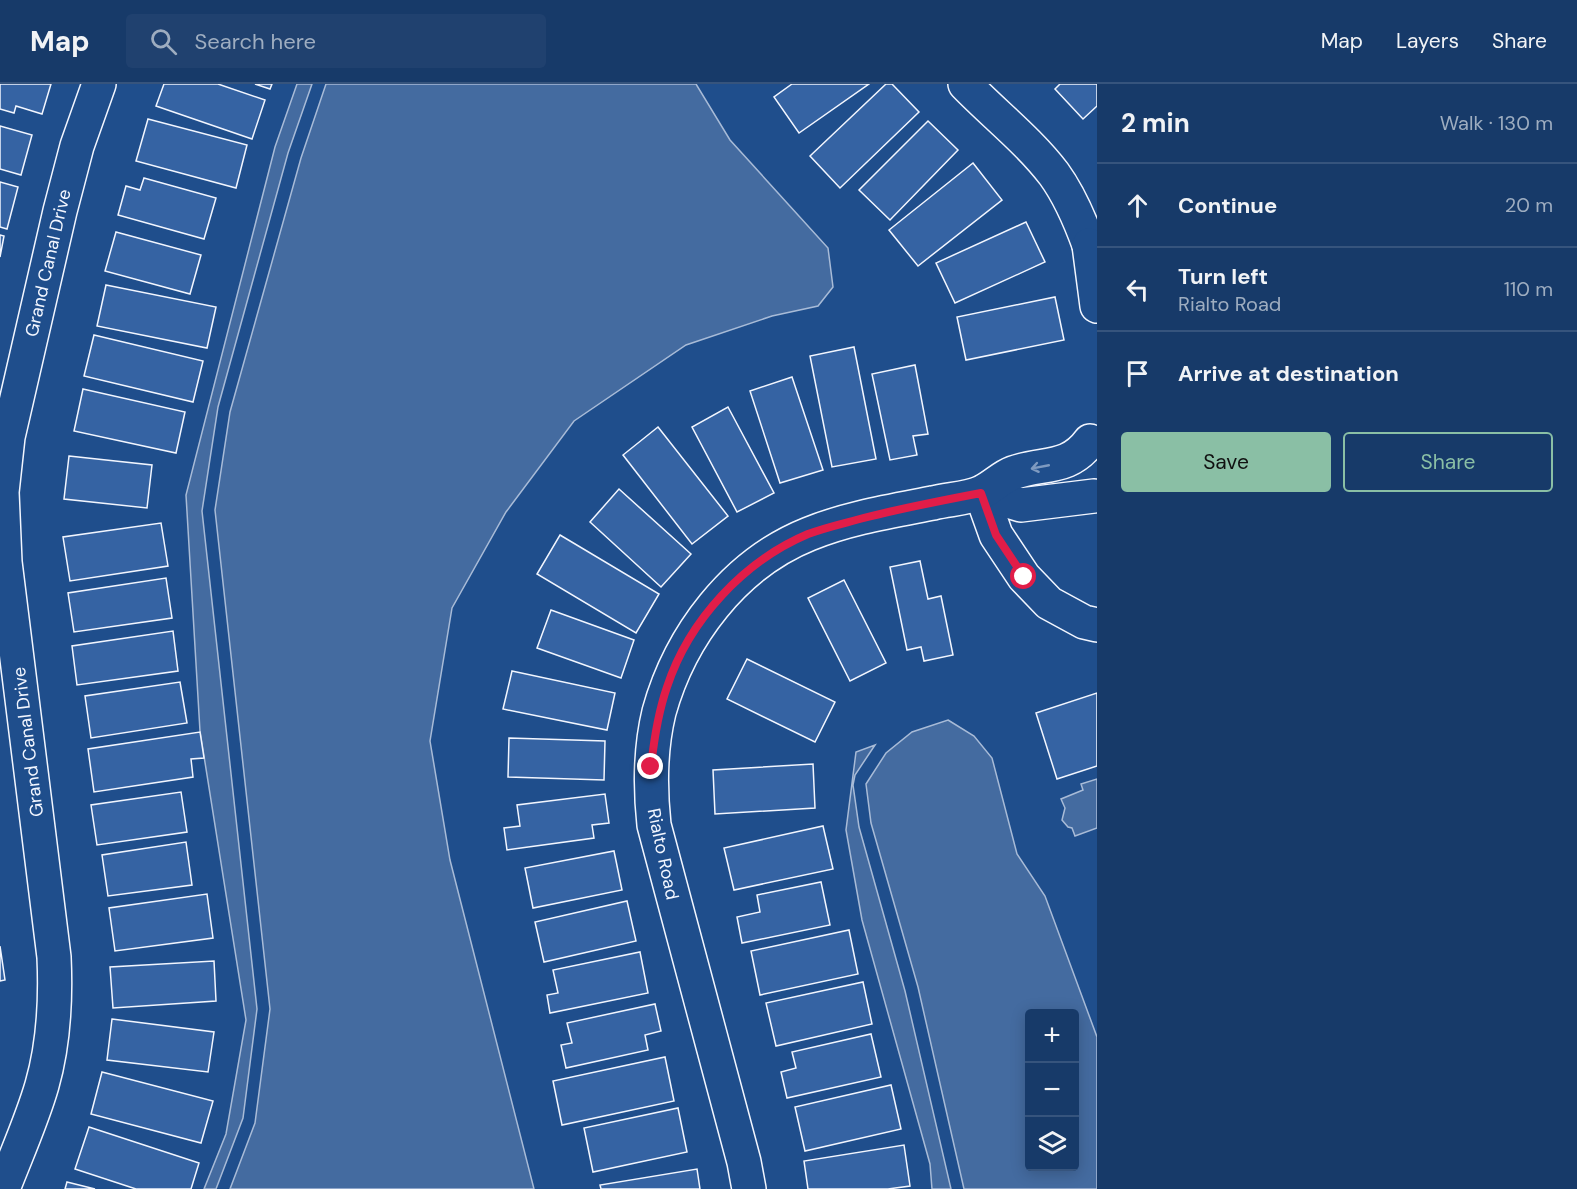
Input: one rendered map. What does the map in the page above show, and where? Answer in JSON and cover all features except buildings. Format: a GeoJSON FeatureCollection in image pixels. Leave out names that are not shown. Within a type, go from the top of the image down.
{"type":"FeatureCollection","features":[{"type":"Feature","properties":{"kind":"street","name":"Grand Canal Drive"},"geometry":{"type":"LineString","coordinates":[[3,1189],[41,1086],[54,1023],[55,987],[54,957],[2,523],[3,466],[14,407],[60,211],[77,146],[99,84]]}},
{"type":"Feature","properties":{"kind":"street"},"geometry":{"type":"LineString","coordinates":[[965,84],[1039,156],[1054,174],[1079,217],[1093,254],[1097,306]]}},
{"type":"Feature","properties":{"kind":"street"},"geometry":{"type":"LineString","coordinates":[[1093,435],[1086,456],[1085,472],[1089,488],[1095,499]]}},
{"type":"Feature","properties":{"kind":"street","name":"Rialto Road"},"geometry":{"type":"LineString","coordinates":[[749,1189],[744,1162],[654,825],[651,767],[659,714],[680,657],[696,630],[720,598],[766,557],[810,534],[883,513],[981,493],[1012,473],[1068,461],[1083,451],[1093,435]]}},
{"type":"Feature","properties":{"kind":"street"},"geometry":{"type":"LineString","coordinates":[[981,493],[996,535],[1024,577],[1049,603],[1084,622],[1097,625]]}},
{"type":"Feature","properties":{"kind":"street","name":"Rialto Road"},"geometry":{"type":"LineString","coordinates":[[981,493],[1021,505],[1095,499]]}},
{"type":"Feature","properties":{"kind":"water"},"geometry":{"type":"Polygon","coordinates":[[[297,84],[312,84],[288,153],[218,407],[202,511],[257,1009],[243,1118],[216,1189],[204,1189],[226,1134],[246,1020],[200,731],[186,495],[275,147],[297,84]]]}},
{"type":"Feature","properties":{"kind":"water"},"geometry":{"type":"Polygon","coordinates":[[[326,84],[696,84],[730,140],[828,248],[833,287],[818,306],[772,316],[686,345],[574,421],[506,512],[452,608],[430,741],[450,860],[534,1189],[230,1189],[255,1123],[270,1009],[215,510],[230,412],[301,158],[326,84]]]}},
{"type":"Feature","properties":{"kind":"water"},"geometry":{"type":"Polygon","coordinates":[[[948,720],[974,736],[992,758],[1017,854],[1045,896],[1097,1037],[1097,1189],[964,1189],[918,987],[871,823],[866,784],[886,753],[912,732],[948,720]]]}},
{"type":"Feature","properties":{"kind":"water"},"geometry":{"type":"Polygon","coordinates":[[[875,745],[855,775],[853,785],[859,827],[905,991],[951,1189],[932,1189],[930,1164],[862,920],[846,830],[856,752],[875,745]]]}},
{"type":"Feature","properties":{"kind":"water"},"geometry":{"type":"Polygon","coordinates":[[[1097,779],[1097,828],[1075,836],[1072,828],[1062,820],[1065,808],[1061,799],[1083,790],[1081,784],[1097,779]]]}},
{"type":"Feature","properties":{"kind":"route"},"geometry":{"type":"LineString","coordinates":[[651,767],[659,714],[668,685],[680,657],[696,630],[720,598],[742,577],[766,557],[788,544],[845,523],[981,493],[996,535],[1024,577]]}}]}
